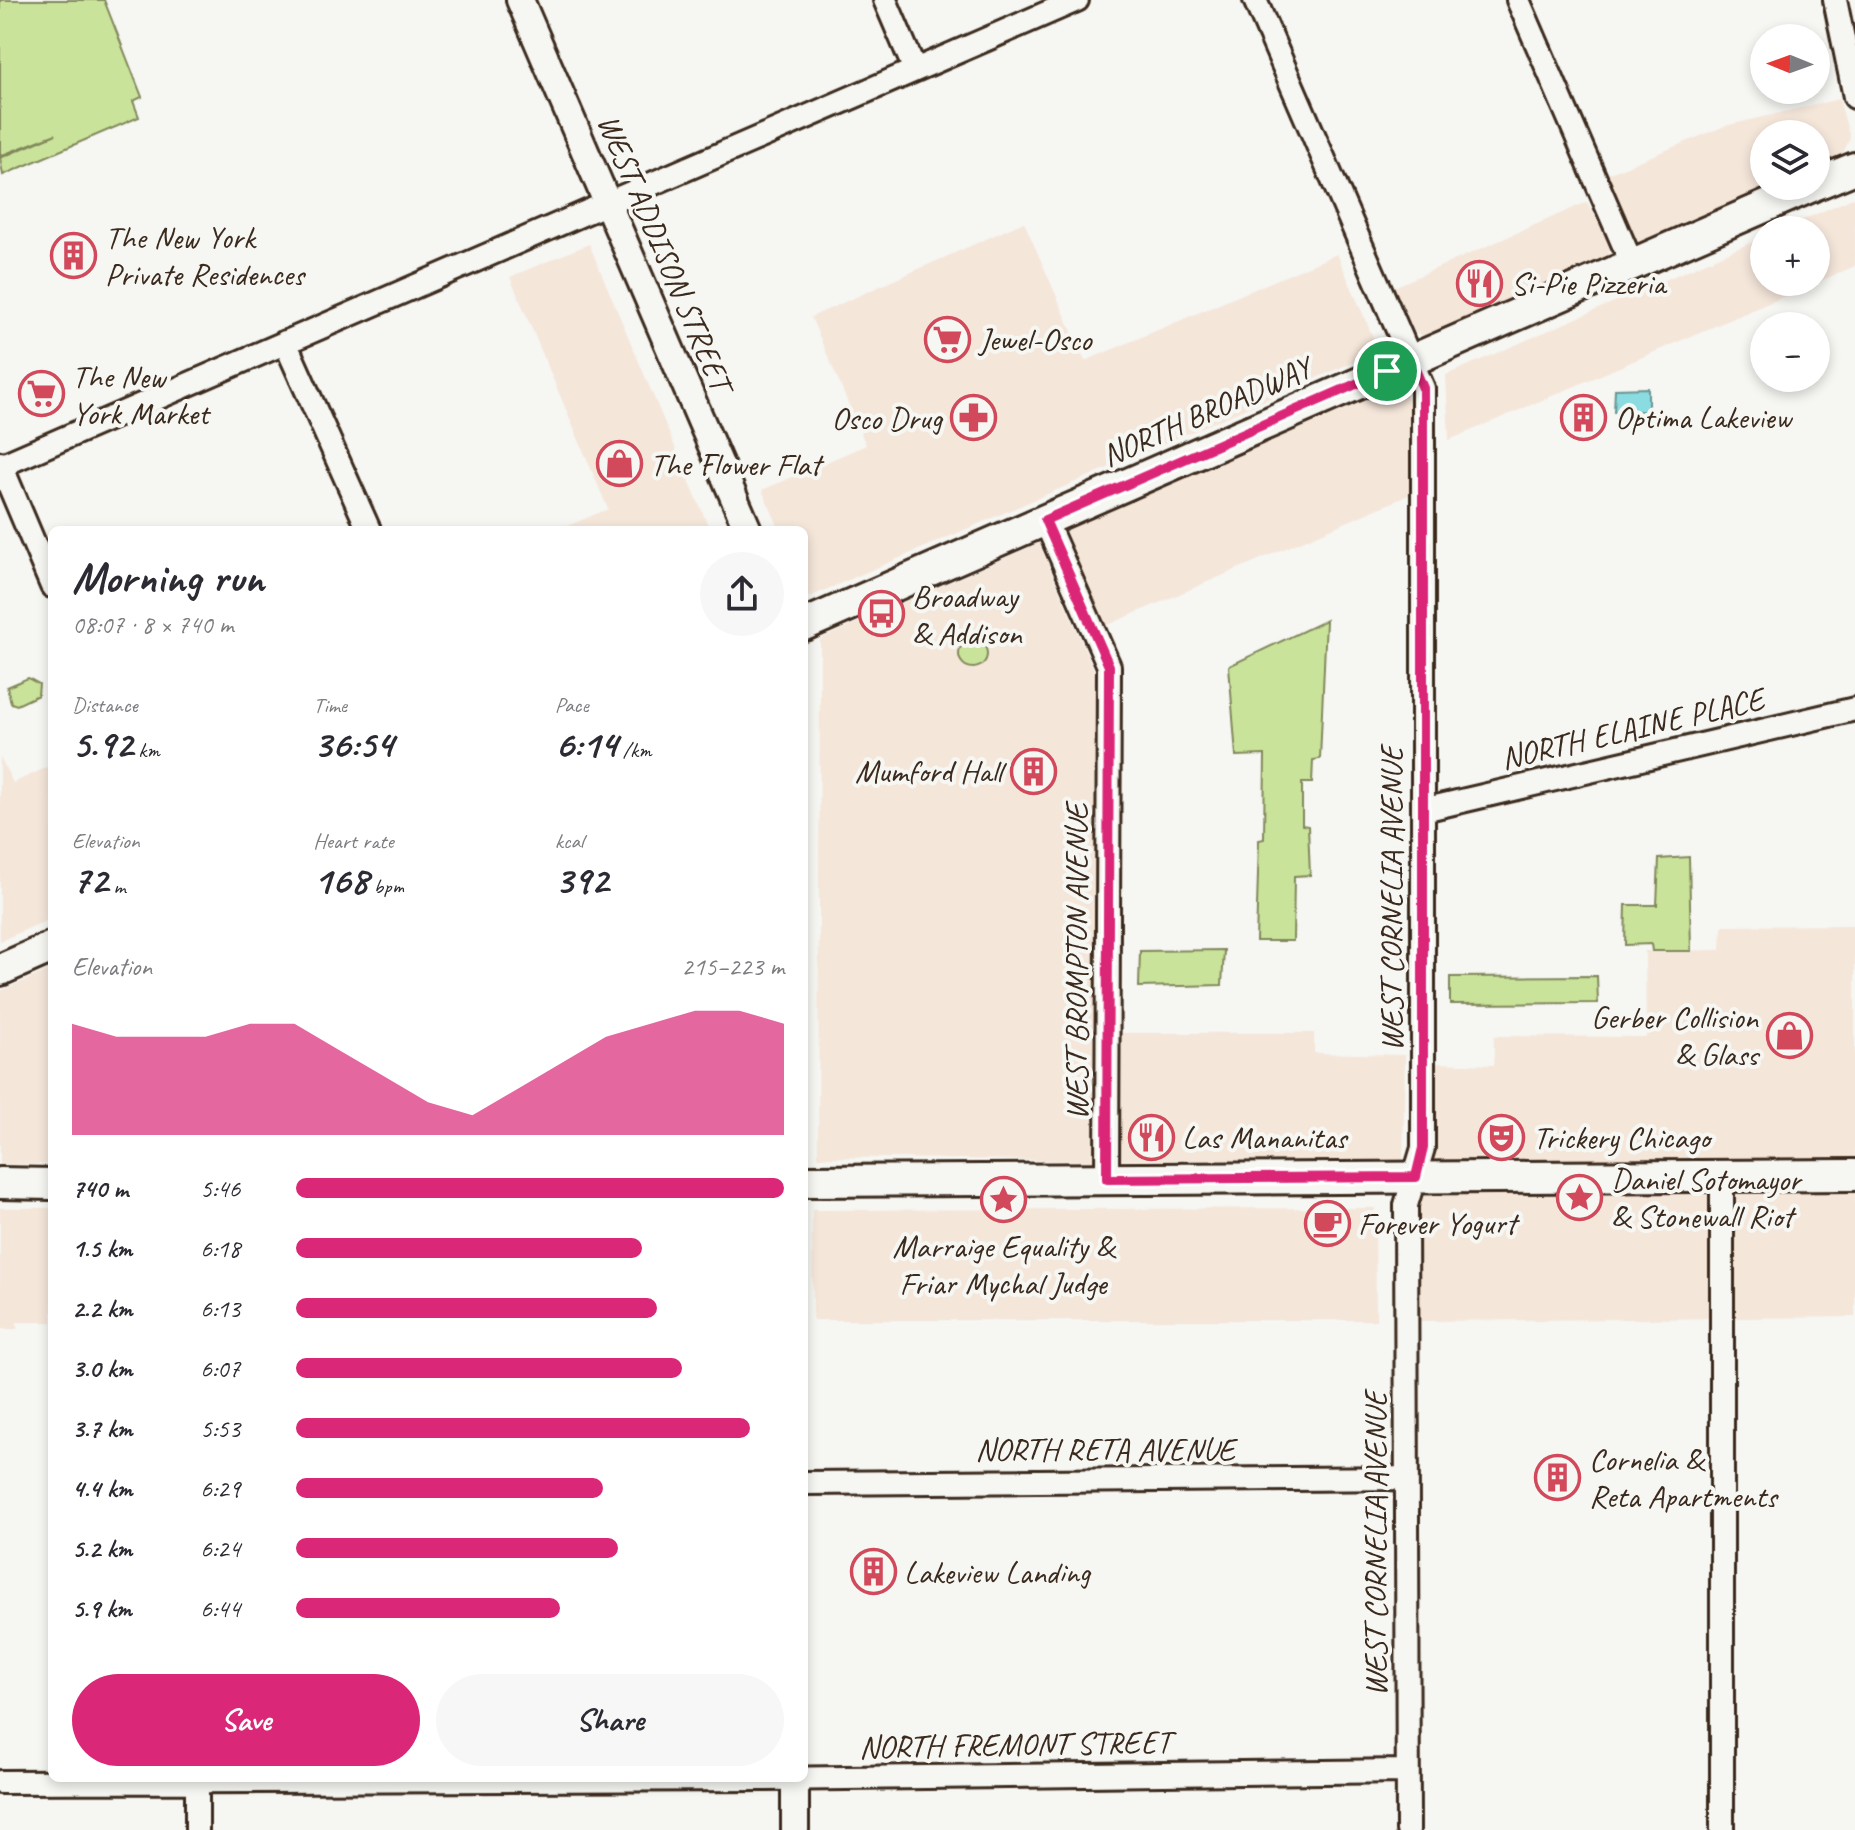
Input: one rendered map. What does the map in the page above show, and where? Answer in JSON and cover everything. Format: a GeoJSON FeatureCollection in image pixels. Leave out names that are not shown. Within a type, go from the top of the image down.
{"type":"FeatureCollection","features":[{"type":"Feature","properties":{"kind":"main road","name":"NORTH BROADWAY"},"geometry":{"type":"LineString","coordinates":[[1830,178],[1855,168]]}},
{"type":"Feature","properties":{"kind":"main road","name":"NORTH BROADWAY"},"geometry":{"type":"LineString","coordinates":[[808,623],[1779,200]]}},
{"type":"Feature","properties":{"kind":"main road"},"geometry":{"type":"LineString","coordinates":[[0,970],[48,949]]}},
{"type":"Feature","properties":{"kind":"main road"},"geometry":{"type":"LineString","coordinates":[[808,1181],[1855,1175]]}},
{"type":"Feature","properties":{"kind":"main road"},"geometry":{"type":"LineString","coordinates":[[0,1183],[48,1184]]}},
{"type":"Feature","properties":{"kind":"street","name":"WEST ADDISON STREET"},"geometry":{"type":"LineString","coordinates":[[520,0],[746,526]]}},
{"type":"Feature","properties":{"kind":"street"},"geometry":{"type":"LineString","coordinates":[[885,0],[915,70]]}},
{"type":"Feature","properties":{"kind":"street"},"geometry":{"type":"LineString","coordinates":[[48,577],[0,465],[1077,0]]}},
{"type":"Feature","properties":{"kind":"street","name":"WEST CORNELIA AVENUE"},"geometry":{"type":"LineString","coordinates":[[1255,0],[1423,388],[1423,1148],[1406,1205],[1408,1830]]}},
{"type":"Feature","properties":{"kind":"street"},"geometry":{"type":"LineString","coordinates":[[1518,0],[1632,264]]}},
{"type":"Feature","properties":{"kind":"street"},"geometry":{"type":"LineString","coordinates":[[1835,0],[1855,97]]}},
{"type":"Feature","properties":{"kind":"street"},"geometry":{"type":"LineString","coordinates":[[285,342],[367,526]]}},
{"type":"Feature","properties":{"kind":"street","name":"WEST BROMPTON AVENUE"},"geometry":{"type":"LineString","coordinates":[[1045,520],[1109,666],[1107,1179]]}},
{"type":"Feature","properties":{"kind":"street","name":"NORTH ELAINE PLACE"},"geometry":{"type":"LineString","coordinates":[[1423,810],[1855,709]]}},
{"type":"Feature","properties":{"kind":"street"},"geometry":{"type":"LineString","coordinates":[[1722,1176],[1722,1830]]}},
{"type":"Feature","properties":{"kind":"street","name":"NORTH RETA AVENUE"},"geometry":{"type":"LineString","coordinates":[[808,1483],[1407,1478]]}},
{"type":"Feature","properties":{"kind":"street","name":"NORTH FREMONT STREET"},"geometry":{"type":"LineString","coordinates":[[808,1778],[1407,1771]]}},
{"type":"Feature","properties":{"kind":"street","name":"NORTH FREMONT STREET"},"geometry":{"type":"LineString","coordinates":[[0,1782],[48,1782]]}},
{"type":"Feature","properties":{"kind":"street"},"geometry":{"type":"LineString","coordinates":[[197,1782],[197,1830]]}},
{"type":"Feature","properties":{"kind":"street"},"geometry":{"type":"LineString","coordinates":[[795,1782],[795,1830]]}},
{"type":"Feature","properties":{"kind":"shaded area"},"geometry":{"type":"Polygon","coordinates":[[[1839,99],[1850,138],[1842,155],[1830,161],[1830,120],[1750,120],[1830,104],[1830,101],[1839,99]]]}},
{"type":"Feature","properties":{"kind":"shaded area"},"geometry":{"type":"Polygon","coordinates":[[[1750,120],[1750,195],[1666,232],[1659,240],[1640,247],[1631,240],[1605,175],[1725,126],[1750,120]]]}},
{"type":"Feature","properties":{"kind":"shaded area"},"geometry":{"type":"Polygon","coordinates":[[[1855,197],[1855,266],[1830,277],[1830,216],[1812,216],[1855,197]]]}},
{"type":"Feature","properties":{"kind":"shaded area"},"geometry":{"type":"Polygon","coordinates":[[[1587,202],[1611,243],[1608,257],[1425,336],[1415,333],[1394,287],[1587,202]]]}},
{"type":"Feature","properties":{"kind":"shaded area"},"geometry":{"type":"Polygon","coordinates":[[[1024,222],[1085,361],[1337,254],[1379,351],[809,597],[808,526],[778,526],[762,490],[866,445],[811,317],[1024,222]]]}},
{"type":"Feature","properties":{"kind":"shaded area"},"geometry":{"type":"Polygon","coordinates":[[[1750,243],[1750,296],[1785,296],[1449,440],[1446,375],[1750,243]]]}},
{"type":"Feature","properties":{"kind":"shaded area"},"geometry":{"type":"Polygon","coordinates":[[[589,244],[708,526],[568,526],[608,509],[510,277],[589,244]]]}},
{"type":"Feature","properties":{"kind":"shaded area"},"geometry":{"type":"Polygon","coordinates":[[[1398,386],[1409,399],[1409,495],[1103,627],[1065,530],[1398,386]]]}},
{"type":"Feature","properties":{"kind":"shaded area"},"geometry":{"type":"Polygon","coordinates":[[[1039,543],[1097,677],[1095,1161],[818,1157],[820,639],[1039,543]]]}},
{"type":"Feature","properties":{"kind":"shaded area"},"geometry":{"type":"Polygon","coordinates":[[[0,757],[13,783],[48,767],[48,920],[0,941],[0,757]]]}},
{"type":"Feature","properties":{"kind":"shaded area"},"geometry":{"type":"Polygon","coordinates":[[[1855,925],[1855,1317],[1418,1321],[1420,1197],[1432,1156],[1435,1063],[1494,1065],[1494,1036],[1646,1037],[1645,951],[1721,950],[1722,926],[1855,925]]]}},
{"type":"Feature","properties":{"kind":"shaded area"},"geometry":{"type":"Polygon","coordinates":[[[48,971],[48,1164],[0,1164],[0,991],[48,971]]]}},
{"type":"Feature","properties":{"kind":"shaded area"},"geometry":{"type":"Polygon","coordinates":[[[1121,1033],[1314,1033],[1314,1053],[1405,1055],[1403,1161],[1120,1160],[1121,1033]]]}},
{"type":"Feature","properties":{"kind":"shaded area"},"geometry":{"type":"Polygon","coordinates":[[[0,1208],[48,1208],[48,1322],[17,1322],[17,1329],[0,1329],[0,1208]]]}},
{"type":"Feature","properties":{"kind":"shaded area"},"geometry":{"type":"Polygon","coordinates":[[[1375,1208],[1376,1320],[813,1320],[812,1210],[1375,1208]]]}},
{"type":"Feature","properties":{"kind":"green space"},"geometry":{"type":"Polygon","coordinates":[[[0,0],[104,0],[142,97],[133,101],[139,117],[3,175],[0,158],[56,134],[0,156],[0,0]]]}},
{"type":"Feature","properties":{"kind":"green space"},"geometry":{"type":"Polygon","coordinates":[[[1326,620],[1320,759],[1313,760],[1312,783],[1302,783],[1302,825],[1308,826],[1310,875],[1294,876],[1293,941],[1256,941],[1259,840],[1264,839],[1265,755],[1236,756],[1229,666],[1326,620]]]}},
{"type":"Feature","properties":{"kind":"green space"},"geometry":{"type":"Polygon","coordinates":[[[973,640],[983,644],[987,654],[983,664],[973,668],[963,664],[959,654],[963,644],[973,640]]]}},
{"type":"Feature","properties":{"kind":"green space"},"geometry":{"type":"Polygon","coordinates":[[[28,678],[39,684],[38,695],[17,705],[11,703],[7,687],[28,678]]]}},
{"type":"Feature","properties":{"kind":"green space"},"geometry":{"type":"Polygon","coordinates":[[[1689,857],[1691,951],[1652,951],[1651,944],[1625,945],[1626,905],[1657,905],[1659,859],[1689,857]]]}},
{"type":"Feature","properties":{"kind":"green space"},"geometry":{"type":"Polygon","coordinates":[[[1224,950],[1222,985],[1139,987],[1140,951],[1224,950]]]}},
{"type":"Feature","properties":{"kind":"green space"},"geometry":{"type":"Polygon","coordinates":[[[1597,976],[1598,1003],[1450,1004],[1450,977],[1597,976]]]}},
{"type":"Feature","properties":{"kind":"water"},"geometry":{"type":"Polygon","coordinates":[[[1648,388],[1648,411],[1614,412],[1615,389],[1648,388]]]}},
{"type":"Feature","properties":{"kind":"place","name":"The New York Private Residences"},"geometry":{"type":"Point","coordinates":[74,255]}},
{"type":"Feature","properties":{"kind":"place","name":"Si-Pie Pizzeria"},"geometry":{"type":"Point","coordinates":[1480,283]}},
{"type":"Feature","properties":{"kind":"place","name":"Jewel-Osco"},"geometry":{"type":"Point","coordinates":[948,339]}},
{"type":"Feature","properties":{"kind":"place","name":"The New York Market"},"geometry":{"type":"Point","coordinates":[41,394]}},
{"type":"Feature","properties":{"kind":"place","name":"Optima Lakeview"},"geometry":{"type":"Point","coordinates":[1584,417]}},
{"type":"Feature","properties":{"kind":"place","name":"Osco Drug"},"geometry":{"type":"Point","coordinates":[973,418]}},
{"type":"Feature","properties":{"kind":"place","name":"The Flower Flat"},"geometry":{"type":"Point","coordinates":[619,464]}},
{"type":"Feature","properties":{"kind":"place","name":"Broadway & Addison"},"geometry":{"type":"Point","coordinates":[881,614]}},
{"type":"Feature","properties":{"kind":"place","name":"Mumford Hall"},"geometry":{"type":"Point","coordinates":[1033,771]}},
{"type":"Feature","properties":{"kind":"place","name":"Gerber Collision & Glass"},"geometry":{"type":"Point","coordinates":[1789,1035]}},
{"type":"Feature","properties":{"kind":"place","name":"Las Mananitas"},"geometry":{"type":"Point","coordinates":[1151,1137]}},
{"type":"Feature","properties":{"kind":"place","name":"Trickery Chicago"},"geometry":{"type":"Point","coordinates":[1502,1137]}},
{"type":"Feature","properties":{"kind":"place","name":"Daniel Sotomayor & Stonewall Riot"},"geometry":{"type":"Point","coordinates":[1580,1197]}},
{"type":"Feature","properties":{"kind":"place","name":"Marraige Equality & Friar Mychal Judge"},"geometry":{"type":"Point","coordinates":[1003,1199]}},
{"type":"Feature","properties":{"kind":"place","name":"Forever Yogurt"},"geometry":{"type":"Point","coordinates":[1327,1223]}},
{"type":"Feature","properties":{"kind":"place","name":"Cornelia & Reta Apartments"},"geometry":{"type":"Point","coordinates":[1558,1477]}},
{"type":"Feature","properties":{"kind":"place","name":"Lakeview Landing"},"geometry":{"type":"Point","coordinates":[873,1572]}},
{"type":"Feature","properties":{"kind":"route"},"geometry":{"type":"LineString","coordinates":[[1411,360],[1423,388],[1423,1148],[1416,1177],[1107,1179],[1109,666],[1045,520],[1387,371],[1411,360]]}}]}
